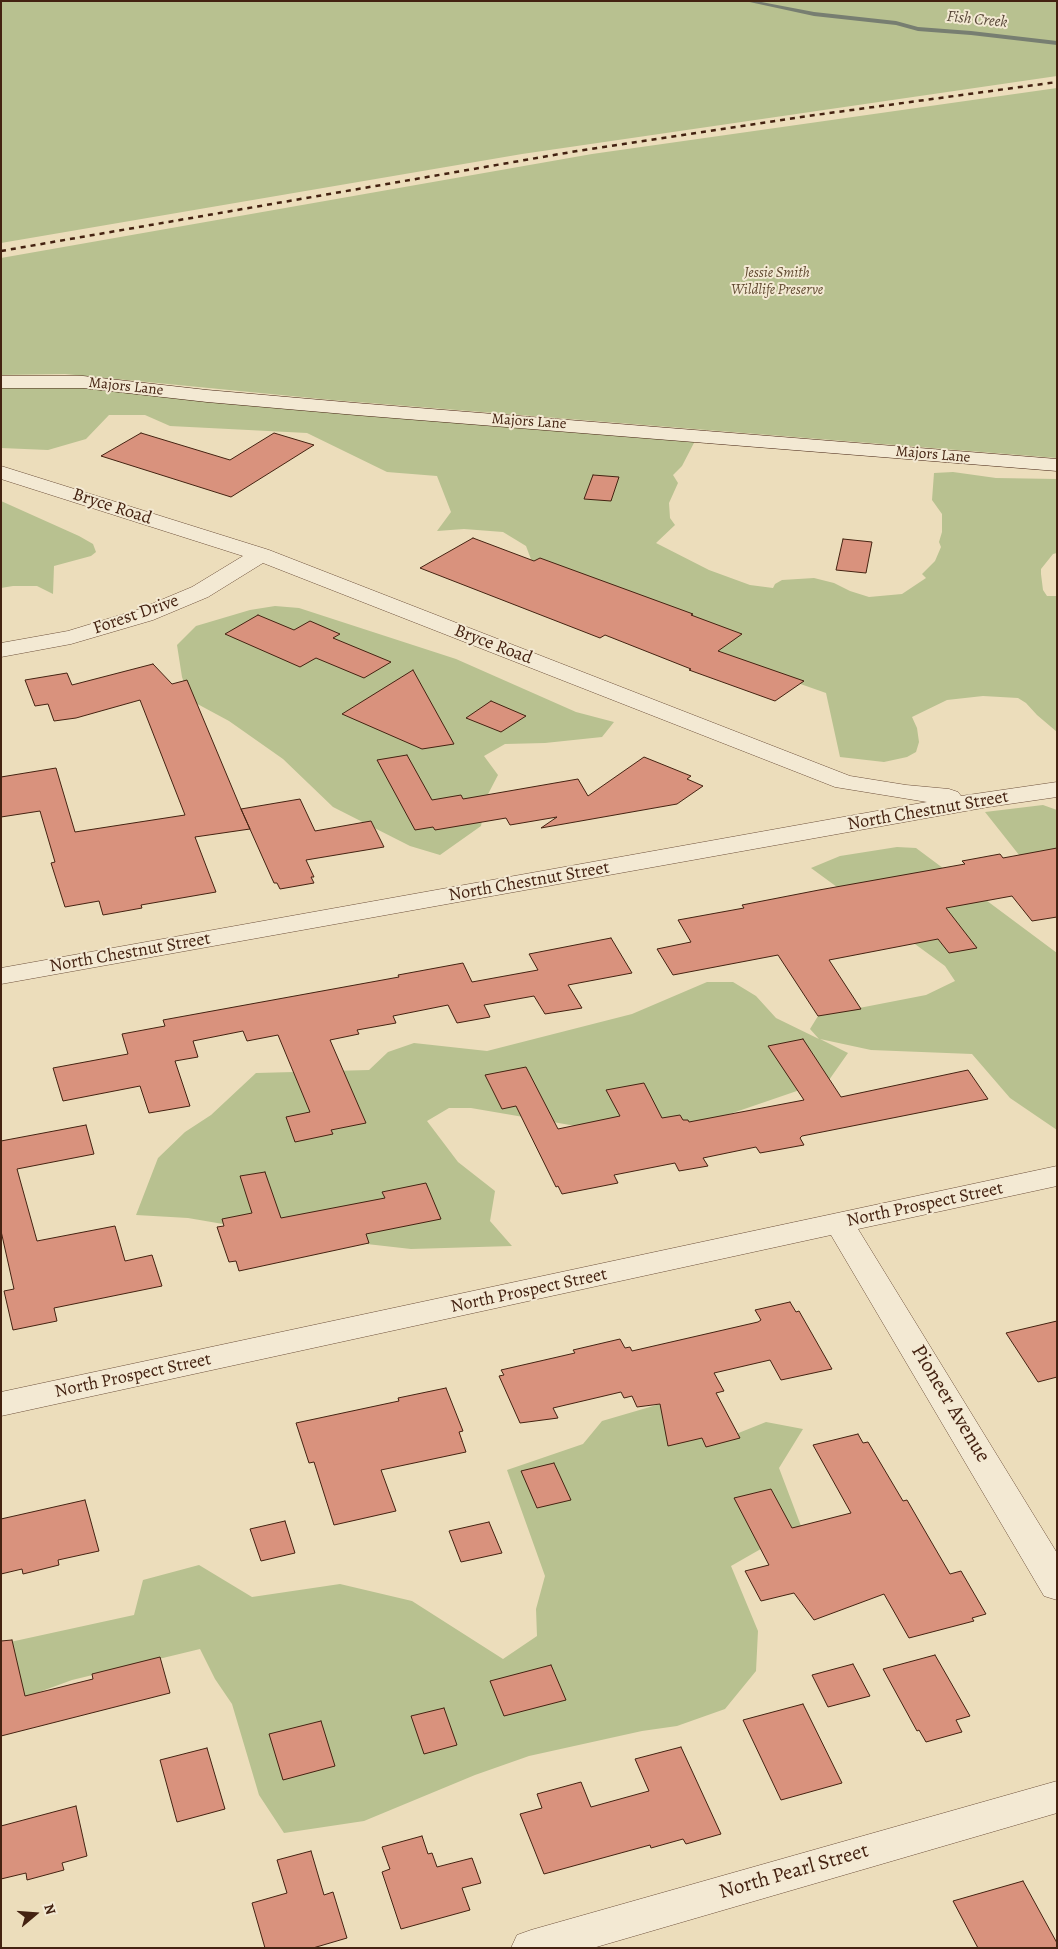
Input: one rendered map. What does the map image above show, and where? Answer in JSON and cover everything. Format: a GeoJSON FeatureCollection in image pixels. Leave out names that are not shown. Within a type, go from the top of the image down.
{"type":"FeatureCollection","features":[{"type":"Feature","properties":{"kind":"street","name":"Majors Lane"},"geometry":{"type":"LineString","coordinates":[[1,382],[83,382],[316,405],[1057,465]]}},
{"type":"Feature","properties":{"kind":"street","name":"Bryce Road"},"geometry":{"type":"LineString","coordinates":[[1,472],[261,555],[844,782],[906,793],[988,799]]}},
{"type":"Feature","properties":{"kind":"street","name":"Forest Drive"},"geometry":{"type":"LineString","coordinates":[[1,650],[70,637],[144,615],[200,592],[261,555]]}},
{"type":"Feature","properties":{"kind":"street"},"geometry":{"type":"LineString","coordinates":[[844,782],[865,800],[866,809],[862,817],[849,825]]}},
{"type":"Feature","properties":{"kind":"street","name":"North Chestnut Street"},"geometry":{"type":"LineString","coordinates":[[1,976],[988,799],[1057,789]]}},
{"type":"Feature","properties":{"kind":"street","name":"North Prospect Street"},"geometry":{"type":"LineString","coordinates":[[1,1404],[1057,1176]]}},
{"type":"Feature","properties":{"kind":"street","name":"Pioneer Avenue"},"geometry":{"type":"LineString","coordinates":[[839,1223],[1057,1586]]}},
{"type":"Feature","properties":{"kind":"street","name":"North Pearl Street"},"geometry":{"type":"LineString","coordinates":[[531,1948],[1057,1796]]}},
{"type":"Feature","properties":{"kind":"green space"},"geometry":{"type":"Polygon","coordinates":[[[1,1],[1057,1],[1057,76],[522,154],[1,243],[1,1]]]}},
{"type":"Feature","properties":{"kind":"green space","name":"Jessie Smith Wildlife Preserve"},"geometry":{"type":"Polygon","coordinates":[[[1057,88],[1057,458],[332,400],[65,374],[1,375],[1,258],[592,154],[1057,88]]]}},
{"type":"Feature","properties":{"kind":"green space"},"geometry":{"type":"Polygon","coordinates":[[[1,386],[83,387],[696,439],[682,466],[673,475],[678,483],[669,503],[670,518],[675,525],[656,543],[709,570],[750,585],[773,588],[775,584],[782,580],[814,578],[834,583],[869,597],[902,594],[926,578],[922,574],[935,561],[941,547],[939,542],[942,532],[942,514],[932,500],[934,473],[953,472],[996,478],[1057,479],[1057,553],[1053,554],[1041,569],[1041,574],[1043,590],[1047,596],[1057,596],[1057,732],[1018,698],[983,696],[947,700],[912,717],[917,728],[919,742],[916,752],[907,757],[884,762],[840,757],[826,693],[548,595],[538,578],[526,546],[503,532],[464,529],[437,531],[451,512],[437,476],[387,472],[307,433],[170,426],[145,415],[109,415],[86,439],[48,450],[1,448],[1,386]]]}},
{"type":"Feature","properties":{"kind":"green space"},"geometry":{"type":"Polygon","coordinates":[[[1,501],[79,536],[93,544],[96,552],[91,556],[54,566],[53,594],[37,586],[1,588],[1,501]]]}},
{"type":"Feature","properties":{"kind":"green space"},"geometry":{"type":"Polygon","coordinates":[[[275,606],[299,608],[456,659],[576,712],[614,722],[602,737],[545,743],[505,744],[484,756],[498,775],[486,798],[481,826],[440,855],[410,846],[333,807],[283,759],[229,721],[190,700],[182,677],[177,645],[196,626],[250,610],[275,606]]]}},
{"type":"Feature","properties":{"kind":"green space"},"geometry":{"type":"Polygon","coordinates":[[[1043,805],[1057,810],[1057,887],[1046,889],[985,812],[1043,805]]]}},
{"type":"Feature","properties":{"kind":"green space"},"geometry":{"type":"Polygon","coordinates":[[[897,847],[916,848],[1057,953],[1057,1130],[1010,1098],[972,1054],[871,1050],[820,1039],[848,1053],[829,1080],[718,1118],[622,1143],[576,1126],[471,1108],[449,1108],[427,1121],[458,1162],[495,1191],[490,1221],[512,1246],[411,1249],[287,1235],[188,1218],[136,1215],[158,1158],[185,1132],[211,1115],[256,1073],[369,1070],[388,1052],[414,1043],[487,1051],[632,1014],[707,982],[733,982],[756,996],[776,1018],[819,1039],[810,1029],[818,1016],[926,995],[955,981],[945,966],[811,868],[840,856],[897,847]]]}},
{"type":"Feature","properties":{"kind":"green space"},"geometry":{"type":"Polygon","coordinates":[[[684,1397],[706,1446],[766,1422],[803,1429],[779,1468],[801,1526],[731,1566],[758,1631],[756,1671],[725,1709],[677,1726],[642,1731],[529,1756],[475,1775],[364,1821],[284,1833],[259,1795],[232,1704],[215,1679],[200,1649],[72,1680],[1,1706],[1,1644],[134,1615],[143,1580],[199,1565],[252,1597],[340,1584],[412,1601],[503,1659],[537,1636],[536,1609],[545,1576],[507,1470],[583,1444],[602,1421],[684,1397]]]}},
{"type":"Feature","properties":{"kind":"building"},"geometry":{"type":"Polygon","coordinates":[[[141,433],[230,460],[274,433],[314,445],[231,497],[101,456],[141,433]]]}},
{"type":"Feature","properties":{"kind":"building"},"geometry":{"type":"Polygon","coordinates":[[[593,475],[619,477],[611,501],[584,499],[593,475]]]}},
{"type":"Feature","properties":{"kind":"building"},"geometry":{"type":"Polygon","coordinates":[[[473,538],[534,561],[540,558],[742,634],[718,651],[804,681],[775,701],[689,670],[691,669],[605,635],[600,638],[420,568],[473,538]]]}},
{"type":"Feature","properties":{"kind":"building"},"geometry":{"type":"Polygon","coordinates":[[[843,539],[872,542],[866,573],[836,570],[843,539]]]}},
{"type":"Feature","properties":{"kind":"building"},"geometry":{"type":"Polygon","coordinates":[[[258,615],[294,630],[310,621],[340,634],[333,638],[391,662],[364,678],[316,658],[300,667],[225,634],[258,615]]]}},
{"type":"Feature","properties":{"kind":"building"},"geometry":{"type":"Polygon","coordinates":[[[153,664],[172,684],[187,680],[241,809],[300,799],[315,831],[371,821],[384,847],[306,860],[314,877],[311,877],[314,883],[280,889],[277,883],[274,883],[250,829],[195,837],[216,892],[141,905],[142,908],[103,915],[99,901],[65,907],[51,863],[55,862],[40,811],[1,817],[1,777],[56,768],[75,832],[185,815],[140,700],[76,718],[54,721],[48,704],[35,706],[25,680],[67,673],[72,685],[153,664]]]}},
{"type":"Feature","properties":{"kind":"building"},"geometry":{"type":"Polygon","coordinates":[[[413,670],[454,744],[422,749],[342,714],[413,670]]]}},
{"type":"Feature","properties":{"kind":"building"},"geometry":{"type":"Polygon","coordinates":[[[491,701],[526,716],[501,732],[466,718],[491,701]]]}},
{"type":"Feature","properties":{"kind":"building"},"geometry":{"type":"Polygon","coordinates":[[[407,755],[432,800],[461,795],[463,799],[578,779],[588,796],[644,757],[691,776],[687,779],[703,786],[677,804],[541,828],[557,817],[510,825],[506,818],[435,830],[433,827],[415,830],[377,760],[407,755]]]}},
{"type":"Feature","properties":{"kind":"building"},"geometry":{"type":"Polygon","coordinates":[[[1057,848],[1057,917],[1032,921],[1012,896],[946,908],[977,948],[949,953],[938,939],[829,960],[861,1009],[818,1016],[778,955],[673,975],[657,949],[691,942],[678,920],[744,908],[742,905],[965,864],[962,861],[1000,854],[1003,858],[1057,848]]]}},
{"type":"Feature","properties":{"kind":"building"},"geometry":{"type":"Polygon","coordinates":[[[611,938],[632,973],[568,985],[582,1008],[545,1014],[534,996],[484,1005],[490,1017],[457,1023],[448,1005],[393,1016],[396,1023],[357,1030],[359,1034],[330,1040],[366,1123],[331,1130],[333,1134],[295,1142],[286,1117],[310,1112],[278,1035],[247,1041],[243,1031],[193,1041],[198,1057],[175,1061],[190,1106],[149,1113],[140,1086],[63,1101],[53,1068],[128,1054],[122,1034],[165,1026],[163,1020],[399,977],[398,975],[463,963],[472,982],[538,970],[529,954],[611,938]]]}},
{"type":"Feature","properties":{"kind":"building"},"geometry":{"type":"Polygon","coordinates":[[[803,1039],[841,1097],[968,1070],[988,1099],[802,1136],[800,1138],[804,1145],[760,1153],[756,1147],[703,1158],[708,1166],[679,1171],[675,1163],[614,1175],[618,1183],[562,1194],[558,1186],[556,1187],[516,1106],[502,1109],[485,1075],[526,1067],[558,1129],[620,1116],[606,1090],[644,1083],[662,1118],[680,1115],[683,1120],[688,1120],[689,1122],[804,1100],[768,1046],[803,1039]]]}},
{"type":"Feature","properties":{"kind":"building"},"geometry":{"type":"Polygon","coordinates":[[[86,1125],[94,1154],[17,1169],[37,1241],[115,1226],[125,1261],[152,1255],[162,1286],[54,1308],[57,1321],[13,1330],[4,1291],[14,1289],[1,1231],[1,1141],[86,1125]]]}},
{"type":"Feature","properties":{"kind":"building"},"geometry":{"type":"Polygon","coordinates":[[[265,1172],[281,1218],[385,1198],[382,1192],[426,1183],[441,1219],[366,1234],[369,1243],[239,1271],[236,1261],[229,1262],[217,1227],[224,1226],[222,1219],[252,1213],[240,1176],[265,1172]]]}},
{"type":"Feature","properties":{"kind":"building"},"geometry":{"type":"Polygon","coordinates":[[[790,1302],[796,1312],[799,1311],[832,1369],[781,1380],[770,1360],[714,1373],[724,1391],[716,1393],[740,1438],[706,1447],[702,1438],[668,1446],[660,1404],[637,1407],[632,1396],[624,1398],[621,1392],[553,1408],[558,1418],[520,1423],[499,1376],[504,1375],[501,1370],[575,1353],[573,1350],[620,1339],[625,1348],[630,1347],[632,1351],[758,1322],[761,1320],[755,1310],[790,1302]]]}},
{"type":"Feature","properties":{"kind":"building"},"geometry":{"type":"Polygon","coordinates":[[[1057,1321],[1057,1377],[1038,1382],[1006,1333],[1057,1321]]]}},
{"type":"Feature","properties":{"kind":"building"},"geometry":{"type":"Polygon","coordinates":[[[446,1388],[463,1431],[459,1432],[466,1452],[381,1470],[396,1511],[334,1525],[314,1462],[309,1463],[296,1423],[399,1401],[398,1398],[446,1388]]]}},
{"type":"Feature","properties":{"kind":"building"},"geometry":{"type":"Polygon","coordinates":[[[858,1434],[863,1443],[868,1442],[903,1501],[907,1500],[950,1574],[961,1571],[986,1614],[972,1618],[974,1621],[909,1638],[884,1594],[814,1620],[794,1593],[761,1601],[745,1571],[769,1565],[734,1498],[771,1489],[792,1528],[851,1513],[813,1445],[858,1434]]]}},
{"type":"Feature","properties":{"kind":"building"},"geometry":{"type":"Polygon","coordinates":[[[554,1463],[571,1500],[537,1508],[521,1471],[554,1463]]]}},
{"type":"Feature","properties":{"kind":"building"},"geometry":{"type":"Polygon","coordinates":[[[85,1500],[99,1551],[58,1560],[59,1565],[23,1574],[22,1569],[1,1574],[1,1519],[85,1500]]]}},
{"type":"Feature","properties":{"kind":"building"},"geometry":{"type":"Polygon","coordinates":[[[285,1521],[295,1553],[261,1561],[250,1529],[285,1521]]]}},
{"type":"Feature","properties":{"kind":"building"},"geometry":{"type":"Polygon","coordinates":[[[489,1522],[502,1553],[461,1562],[449,1531],[489,1522]]]}},
{"type":"Feature","properties":{"kind":"building"},"geometry":{"type":"Polygon","coordinates":[[[12,1640],[25,1696],[93,1679],[92,1674],[160,1657],[170,1693],[1,1736],[1,1641],[12,1640]]]}},
{"type":"Feature","properties":{"kind":"building"},"geometry":{"type":"Polygon","coordinates":[[[935,1655],[970,1716],[956,1720],[962,1732],[926,1742],[919,1730],[917,1731],[883,1669],[935,1655]]]}},
{"type":"Feature","properties":{"kind":"building"},"geometry":{"type":"Polygon","coordinates":[[[853,1664],[870,1696],[828,1707],[812,1675],[853,1664]]]}},
{"type":"Feature","properties":{"kind":"building"},"geometry":{"type":"Polygon","coordinates":[[[551,1665],[566,1700],[504,1716],[490,1681],[551,1665]]]}},
{"type":"Feature","properties":{"kind":"building"},"geometry":{"type":"Polygon","coordinates":[[[803,1704],[842,1783],[781,1800],[743,1720],[803,1704]]]}},
{"type":"Feature","properties":{"kind":"building"},"geometry":{"type":"Polygon","coordinates":[[[444,1708],[457,1745],[424,1754],[411,1716],[444,1708]]]}},
{"type":"Feature","properties":{"kind":"building"},"geometry":{"type":"Polygon","coordinates":[[[321,1721],[335,1766],[283,1780],[269,1734],[321,1721]]]}},
{"type":"Feature","properties":{"kind":"building"},"geometry":{"type":"Polygon","coordinates":[[[681,1747],[721,1834],[686,1844],[683,1839],[651,1848],[650,1845],[544,1874],[520,1814],[542,1808],[537,1794],[581,1782],[591,1807],[649,1791],[635,1759],[681,1747]]]}},
{"type":"Feature","properties":{"kind":"building"},"geometry":{"type":"Polygon","coordinates":[[[207,1748],[225,1809],[177,1822],[160,1760],[207,1748]]]}},
{"type":"Feature","properties":{"kind":"building"},"geometry":{"type":"Polygon","coordinates":[[[76,1806],[87,1856],[62,1863],[64,1870],[27,1880],[26,1873],[1,1879],[1,1826],[76,1806]]]}},
{"type":"Feature","properties":{"kind":"building"},"geometry":{"type":"Polygon","coordinates":[[[422,1836],[428,1854],[432,1853],[437,1867],[472,1858],[481,1883],[462,1888],[470,1910],[401,1929],[382,1872],[390,1869],[382,1847],[422,1836]]]}},
{"type":"Feature","properties":{"kind":"building"},"geometry":{"type":"Polygon","coordinates":[[[311,1851],[324,1895],[333,1892],[347,1938],[313,1948],[265,1948],[252,1903],[287,1893],[277,1860],[311,1851]]]}},
{"type":"Feature","properties":{"kind":"building"},"geometry":{"type":"Polygon","coordinates":[[[1023,1881],[1057,1943],[1057,1948],[978,1948],[953,1901],[1023,1881]]]}},
{"type":"Feature","properties":{"kind":"waterway","name":"Fish Creek"},"geometry":{"type":"LineString","coordinates":[[747,1],[814,14],[896,23],[918,29],[1057,43]]}},
{"type":"Feature","properties":{"kind":"railway"},"geometry":{"type":"LineString","coordinates":[[1,251],[577,151],[815,115],[1057,82]]}}]}
